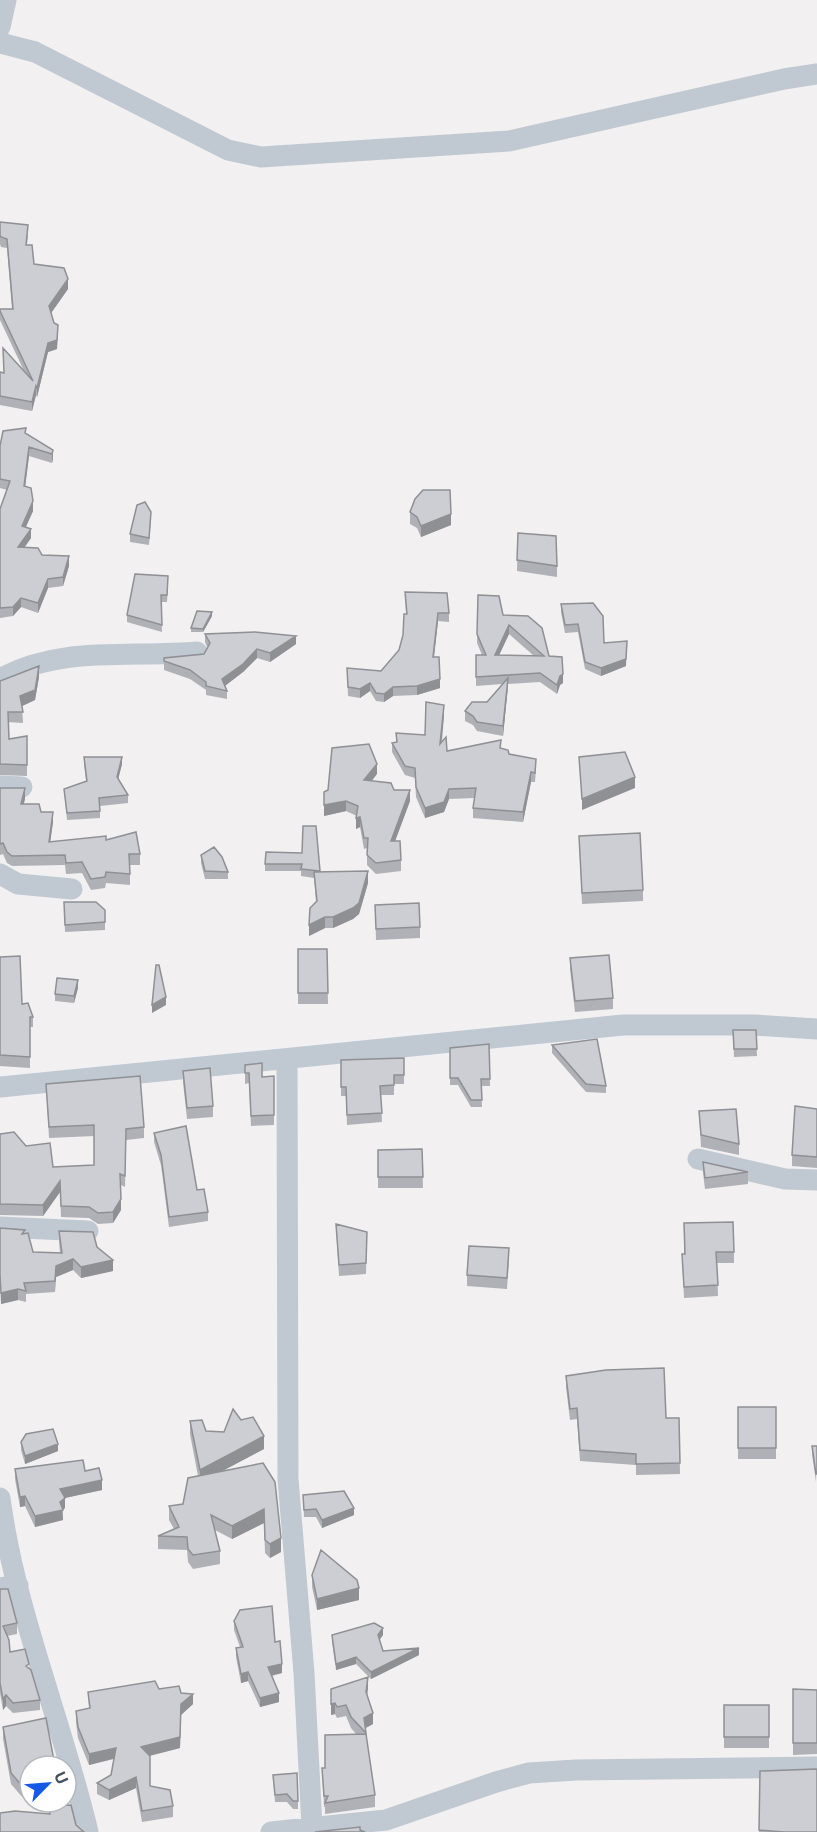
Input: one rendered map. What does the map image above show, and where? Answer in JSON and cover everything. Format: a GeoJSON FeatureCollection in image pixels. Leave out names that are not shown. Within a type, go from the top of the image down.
{"type":"FeatureCollection","features":[{"type":"Feature","properties":{"kind":"street"},"geometry":{"type":"LineString","coordinates":[[0,27],[6,0]]}},
{"type":"Feature","properties":{"kind":"street"},"geometry":{"type":"LineString","coordinates":[[0,43],[35,52],[228,150],[261,157],[509,141],[784,79],[817,74]]}},
{"type":"Feature","properties":{"kind":"street"},"geometry":{"type":"LineString","coordinates":[[0,679],[13,672],[54,659],[197,652]]}},
{"type":"Feature","properties":{"kind":"street"},"geometry":{"type":"LineString","coordinates":[[0,786],[22,787]]}},
{"type":"Feature","properties":{"kind":"street"},"geometry":{"type":"LineString","coordinates":[[0,874],[18,884],[72,889]]}},
{"type":"Feature","properties":{"kind":"street"},"geometry":{"type":"LineString","coordinates":[[0,1087],[623,1025],[754,1025],[817,1029]]}},
{"type":"Feature","properties":{"kind":"street"},"geometry":{"type":"LineString","coordinates":[[287,1059],[288,1479],[304,1672],[312,1827]]}},
{"type":"Feature","properties":{"kind":"street"},"geometry":{"type":"LineString","coordinates":[[698,1160],[785,1179],[817,1180]]}},
{"type":"Feature","properties":{"kind":"street"},"geometry":{"type":"LineString","coordinates":[[0,1227],[87,1231]]}},
{"type":"Feature","properties":{"kind":"street"},"geometry":{"type":"LineString","coordinates":[[0,1498],[9,1586],[69,1754],[88,1832]]}},
{"type":"Feature","properties":{"kind":"street"},"geometry":{"type":"LineString","coordinates":[[271,1832],[386,1820],[529,1773],[576,1770],[817,1767]]}},
{"type":"Feature","properties":{"kind":"building"},"geometry":{"type":"Polygon","coordinates":[[[0,222],[28,225],[26,245],[32,245],[34,264],[64,268],[68,279],[49,306],[54,323],[58,325],[57,340],[48,343],[32,402],[0,396],[0,372],[4,373],[3,348],[33,381],[0,311],[0,309],[13,309],[7,239],[0,235],[0,222]]]}},
{"type":"Feature","properties":{"kind":"building"},"geometry":{"type":"Polygon","coordinates":[[[26,428],[25,433],[53,450],[52,454],[29,447],[24,486],[31,488],[33,501],[22,526],[31,529],[18,547],[38,548],[42,555],[69,556],[63,577],[48,579],[38,603],[21,598],[13,607],[0,608],[0,509],[10,481],[0,479],[0,446],[3,431],[26,428]]]}},
{"type":"Feature","properties":{"kind":"building"},"geometry":{"type":"Polygon","coordinates":[[[423,490],[450,490],[451,514],[421,526],[417,517],[410,512],[415,499],[423,490]]]}},
{"type":"Feature","properties":{"kind":"building"},"geometry":{"type":"Polygon","coordinates":[[[145,502],[151,512],[149,538],[130,534],[137,505],[145,502]]]}},
{"type":"Feature","properties":{"kind":"building"},"geometry":{"type":"Polygon","coordinates":[[[518,533],[556,536],[557,566],[517,560],[518,533]]]}},
{"type":"Feature","properties":{"kind":"building"},"geometry":{"type":"Polygon","coordinates":[[[135,574],[168,576],[167,595],[161,595],[162,625],[127,615],[135,574]]]}},
{"type":"Feature","properties":{"kind":"building"},"geometry":{"type":"Polygon","coordinates":[[[405,592],[447,593],[449,613],[438,613],[433,657],[439,657],[440,679],[417,686],[393,687],[384,694],[376,693],[370,683],[360,689],[348,687],[347,668],[381,671],[399,650],[403,635],[404,614],[407,614],[405,592]]]}},
{"type":"Feature","properties":{"kind":"building"},"geometry":{"type":"Polygon","coordinates":[[[478,595],[499,596],[503,615],[528,616],[542,628],[549,656],[562,657],[563,674],[557,685],[540,673],[476,677],[476,655],[486,655],[477,634],[478,595]],[[509,625],[495,655],[544,656],[509,625]]]}},
{"type":"Feature","properties":{"kind":"building"},"geometry":{"type":"Polygon","coordinates":[[[593,603],[603,616],[604,643],[627,641],[626,659],[601,668],[585,662],[578,624],[565,625],[561,604],[593,603]]]}},
{"type":"Feature","properties":{"kind":"building"},"geometry":{"type":"Polygon","coordinates":[[[197,611],[212,612],[203,629],[191,628],[197,611]]]}},
{"type":"Feature","properties":{"kind":"building"},"geometry":{"type":"Polygon","coordinates":[[[255,632],[296,636],[270,653],[257,649],[243,664],[222,679],[227,691],[206,686],[206,682],[190,670],[164,661],[164,658],[204,654],[210,643],[205,634],[255,632]]]}},
{"type":"Feature","properties":{"kind":"building"},"geometry":{"type":"Polygon","coordinates":[[[39,666],[35,690],[20,696],[23,712],[8,712],[9,739],[27,736],[27,765],[0,764],[0,681],[39,666]]]}},
{"type":"Feature","properties":{"kind":"building"},"geometry":{"type":"Polygon","coordinates":[[[508,678],[503,726],[477,722],[465,711],[472,702],[487,702],[508,678]]]}},
{"type":"Feature","properties":{"kind":"building"},"geometry":{"type":"Polygon","coordinates":[[[426,702],[444,705],[440,744],[446,737],[447,751],[501,740],[500,748],[508,750],[509,754],[536,759],[535,773],[531,772],[523,812],[473,808],[476,788],[449,789],[444,802],[425,808],[416,787],[415,768],[405,766],[392,743],[397,742],[396,733],[425,735],[426,702]]]}},
{"type":"Feature","properties":{"kind":"building"},"geometry":{"type":"Polygon","coordinates":[[[369,744],[377,764],[364,780],[391,783],[394,790],[410,790],[391,841],[400,841],[401,860],[376,863],[367,855],[368,838],[364,838],[360,817],[356,818],[358,806],[346,801],[324,805],[324,792],[328,790],[332,748],[369,744]]]}},
{"type":"Feature","properties":{"kind":"building"},"geometry":{"type":"Polygon","coordinates":[[[625,752],[635,777],[582,799],[579,757],[625,752]]]}},
{"type":"Feature","properties":{"kind":"building"},"geometry":{"type":"Polygon","coordinates":[[[84,757],[122,757],[117,777],[128,795],[99,798],[100,811],[67,813],[64,789],[87,781],[84,757]]]}},
{"type":"Feature","properties":{"kind":"building"},"geometry":{"type":"Polygon","coordinates":[[[0,788],[25,788],[21,804],[39,804],[41,812],[53,812],[49,842],[106,836],[106,840],[136,832],[140,854],[129,854],[130,874],[106,872],[105,877],[91,879],[82,862],[66,863],[65,855],[12,856],[7,852],[3,843],[0,844],[0,788]]]}},
{"type":"Feature","properties":{"kind":"building"},"geometry":{"type":"Polygon","coordinates":[[[303,826],[316,826],[320,871],[301,869],[302,864],[265,864],[266,852],[302,853],[303,826]]]}},
{"type":"Feature","properties":{"kind":"building"},"geometry":{"type":"Polygon","coordinates":[[[640,833],[643,890],[582,893],[579,836],[640,833]]]}},
{"type":"Feature","properties":{"kind":"building"},"geometry":{"type":"Polygon","coordinates":[[[214,847],[222,857],[228,872],[205,871],[201,855],[214,847]]]}},
{"type":"Feature","properties":{"kind":"building"},"geometry":{"type":"Polygon","coordinates":[[[368,871],[359,903],[333,917],[325,917],[309,925],[310,908],[317,901],[314,872],[368,871]]]}},
{"type":"Feature","properties":{"kind":"building"},"geometry":{"type":"Polygon","coordinates":[[[64,902],[96,902],[105,910],[105,922],[65,925],[64,902]]]}},
{"type":"Feature","properties":{"kind":"building"},"geometry":{"type":"Polygon","coordinates":[[[419,903],[420,927],[376,929],[375,905],[419,903]]]}},
{"type":"Feature","properties":{"kind":"building"},"geometry":{"type":"Polygon","coordinates":[[[298,949],[327,949],[328,993],[298,993],[298,949]]]}},
{"type":"Feature","properties":{"kind":"building"},"geometry":{"type":"Polygon","coordinates":[[[609,955],[613,998],[575,1001],[570,958],[609,955]]]}},
{"type":"Feature","properties":{"kind":"building"},"geometry":{"type":"Polygon","coordinates":[[[20,956],[22,1004],[28,1003],[33,1017],[30,1017],[30,1057],[0,1055],[0,957],[20,956]]]}},
{"type":"Feature","properties":{"kind":"building"},"geometry":{"type":"Polygon","coordinates":[[[156,965],[159,965],[166,997],[152,1005],[156,965]]]}},
{"type":"Feature","properties":{"kind":"building"},"geometry":{"type":"Polygon","coordinates":[[[57,978],[78,980],[74,996],[55,994],[57,978]]]}},
{"type":"Feature","properties":{"kind":"building"},"geometry":{"type":"Polygon","coordinates":[[[733,1030],[756,1030],[757,1049],[734,1049],[733,1030]]]}},
{"type":"Feature","properties":{"kind":"building"},"geometry":{"type":"Polygon","coordinates":[[[597,1039],[606,1086],[586,1084],[552,1045],[597,1039]]]}},
{"type":"Feature","properties":{"kind":"building"},"geometry":{"type":"Polygon","coordinates":[[[489,1044],[490,1079],[481,1079],[482,1100],[471,1100],[458,1078],[450,1078],[450,1048],[489,1044]]]}},
{"type":"Feature","properties":{"kind":"building"},"geometry":{"type":"Polygon","coordinates":[[[404,1058],[404,1075],[394,1075],[394,1085],[380,1086],[382,1113],[347,1115],[346,1087],[341,1087],[341,1060],[404,1058]]]}},
{"type":"Feature","properties":{"kind":"building"},"geometry":{"type":"Polygon","coordinates":[[[262,1063],[262,1077],[274,1076],[274,1115],[251,1116],[249,1073],[245,1073],[245,1065],[262,1063]]]}},
{"type":"Feature","properties":{"kind":"building"},"geometry":{"type":"Polygon","coordinates":[[[210,1068],[213,1106],[187,1108],[183,1071],[210,1068]]]}},
{"type":"Feature","properties":{"kind":"building"},"geometry":{"type":"Polygon","coordinates":[[[140,1076],[144,1127],[126,1129],[125,1176],[120,1174],[121,1199],[113,1212],[98,1213],[89,1207],[61,1206],[60,1181],[43,1205],[0,1204],[0,1134],[14,1132],[26,1146],[50,1143],[53,1167],[94,1165],[94,1125],[49,1127],[46,1084],[140,1076]]]}},
{"type":"Feature","properties":{"kind":"building"},"geometry":{"type":"Polygon","coordinates":[[[795,1106],[817,1109],[817,1157],[792,1155],[795,1106]]]}},
{"type":"Feature","properties":{"kind":"building"},"geometry":{"type":"Polygon","coordinates":[[[736,1109],[739,1144],[701,1135],[699,1111],[736,1109]]]}},
{"type":"Feature","properties":{"kind":"building"},"geometry":{"type":"Polygon","coordinates":[[[186,1126],[197,1190],[204,1189],[208,1212],[169,1217],[161,1155],[154,1133],[186,1126]]]}},
{"type":"Feature","properties":{"kind":"building"},"geometry":{"type":"Polygon","coordinates":[[[422,1149],[423,1177],[378,1177],[378,1150],[422,1149]]]}},
{"type":"Feature","properties":{"kind":"building"},"geometry":{"type":"Polygon","coordinates":[[[703,1162],[748,1172],[705,1178],[703,1162]]]}},
{"type":"Feature","properties":{"kind":"building"},"geometry":{"type":"Polygon","coordinates":[[[733,1222],[734,1252],[716,1252],[718,1285],[684,1287],[682,1254],[685,1254],[684,1223],[733,1222]]]}},
{"type":"Feature","properties":{"kind":"building"},"geometry":{"type":"Polygon","coordinates":[[[336,1224],[367,1232],[366,1263],[339,1265],[336,1224]]]}},
{"type":"Feature","properties":{"kind":"building"},"geometry":{"type":"Polygon","coordinates":[[[0,1228],[25,1230],[22,1234],[28,1233],[33,1252],[62,1253],[59,1231],[93,1232],[97,1247],[113,1260],[81,1267],[73,1259],[56,1266],[55,1281],[24,1283],[26,1291],[18,1289],[1,1293],[0,1228]]]}},
{"type":"Feature","properties":{"kind":"building"},"geometry":{"type":"Polygon","coordinates":[[[469,1246],[509,1248],[507,1278],[467,1275],[469,1246]]]}},
{"type":"Feature","properties":{"kind":"building"},"geometry":{"type":"Polygon","coordinates":[[[664,1368],[666,1418],[679,1418],[680,1463],[636,1464],[636,1454],[580,1450],[577,1408],[570,1409],[566,1376],[606,1370],[664,1368]]]}},
{"type":"Feature","properties":{"kind":"building"},"geometry":{"type":"Polygon","coordinates":[[[738,1407],[776,1407],[776,1448],[738,1448],[738,1407]]]}},
{"type":"Feature","properties":{"kind":"building"},"geometry":{"type":"Polygon","coordinates":[[[233,1409],[241,1420],[253,1417],[264,1436],[200,1470],[190,1421],[202,1420],[206,1431],[224,1432],[233,1409]]]}},
{"type":"Feature","properties":{"kind":"building"},"geometry":{"type":"Polygon","coordinates":[[[53,1429],[58,1444],[25,1456],[21,1442],[26,1434],[53,1429]]]}},
{"type":"Feature","properties":{"kind":"building"},"geometry":{"type":"Polygon","coordinates":[[[812,1446],[817,1446],[817,1474],[816,1474],[812,1446]]]}},
{"type":"Feature","properties":{"kind":"building"},"geometry":{"type":"Polygon","coordinates":[[[83,1460],[85,1471],[99,1468],[102,1480],[60,1489],[65,1498],[60,1502],[63,1510],[35,1516],[25,1496],[20,1497],[15,1469],[83,1460]]]}},
{"type":"Feature","properties":{"kind":"building"},"geometry":{"type":"Polygon","coordinates":[[[263,1463],[275,1482],[281,1538],[270,1544],[265,1540],[264,1509],[232,1526],[211,1515],[220,1551],[193,1555],[188,1549],[187,1537],[158,1536],[179,1527],[169,1506],[183,1504],[188,1478],[263,1463]]]}},
{"type":"Feature","properties":{"kind":"building"},"geometry":{"type":"Polygon","coordinates":[[[344,1491],[354,1508],[322,1520],[316,1509],[304,1510],[303,1495],[344,1491]]]}},
{"type":"Feature","properties":{"kind":"building"},"geometry":{"type":"Polygon","coordinates":[[[321,1550],[357,1580],[359,1588],[317,1599],[312,1575],[321,1550]]]}},
{"type":"Feature","properties":{"kind":"building"},"geometry":{"type":"Polygon","coordinates":[[[0,1589],[8,1589],[17,1623],[3,1626],[9,1640],[10,1652],[25,1649],[29,1664],[26,1666],[31,1670],[40,1700],[13,1703],[6,1695],[3,1699],[0,1683],[0,1589]]]}},
{"type":"Feature","properties":{"kind":"building"},"geometry":{"type":"Polygon","coordinates":[[[272,1606],[275,1642],[280,1641],[282,1664],[268,1667],[279,1693],[260,1698],[248,1672],[241,1674],[236,1648],[243,1647],[234,1621],[240,1610],[272,1606]]]}},
{"type":"Feature","properties":{"kind":"building"},"geometry":{"type":"Polygon","coordinates":[[[374,1623],[383,1628],[378,1635],[383,1651],[419,1648],[371,1672],[356,1657],[336,1664],[332,1635],[374,1623]]]}},
{"type":"Feature","properties":{"kind":"building"},"geometry":{"type":"Polygon","coordinates":[[[368,1677],[366,1692],[373,1713],[364,1718],[366,1733],[351,1717],[346,1705],[337,1707],[335,1703],[331,1704],[331,1689],[368,1677]]]}},
{"type":"Feature","properties":{"kind":"building"},"geometry":{"type":"Polygon","coordinates":[[[155,1681],[159,1689],[179,1686],[181,1693],[193,1694],[181,1704],[180,1737],[141,1747],[150,1756],[150,1786],[170,1790],[173,1806],[142,1811],[136,1777],[109,1790],[97,1783],[111,1775],[116,1748],[89,1754],[78,1727],[76,1711],[90,1708],[88,1692],[155,1681]]]}},
{"type":"Feature","properties":{"kind":"building"},"geometry":{"type":"Polygon","coordinates":[[[793,1689],[817,1690],[817,1743],[793,1743],[793,1689]]]}},
{"type":"Feature","properties":{"kind":"building"},"geometry":{"type":"Polygon","coordinates":[[[724,1705],[769,1705],[769,1737],[724,1737],[724,1705]]]}},
{"type":"Feature","properties":{"kind":"building"},"geometry":{"type":"Polygon","coordinates":[[[46,1718],[53,1754],[18,1754],[18,1781],[11,1773],[3,1727],[46,1718]]]}},
{"type":"Feature","properties":{"kind":"building"},"geometry":{"type":"Polygon","coordinates":[[[366,1734],[375,1795],[325,1803],[328,1796],[324,1796],[322,1768],[325,1768],[325,1735],[366,1734]]]}},
{"type":"Feature","properties":{"kind":"building"},"geometry":{"type":"Polygon","coordinates":[[[817,1769],[817,1832],[759,1830],[760,1771],[817,1769]]]}},
{"type":"Feature","properties":{"kind":"building"},"geometry":{"type":"Polygon","coordinates":[[[297,1773],[298,1801],[293,1801],[287,1794],[275,1795],[273,1775],[297,1773]]]}},
{"type":"Feature","properties":{"kind":"building"},"geometry":{"type":"Polygon","coordinates":[[[18,1811],[18,1814],[73,1814],[76,1825],[84,1832],[0,1832],[0,1813],[18,1811]]]}},
{"type":"Feature","properties":{"kind":"building"},"geometry":{"type":"Polygon","coordinates":[[[360,1827],[360,1830],[365,1832],[315,1832],[360,1827]]]}}]}
